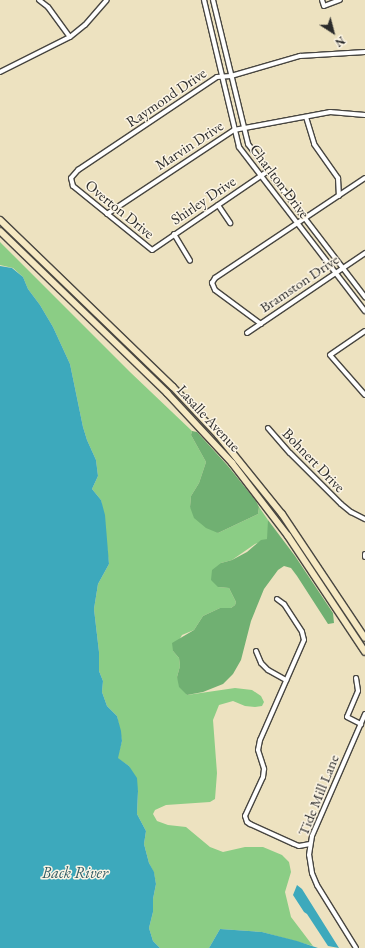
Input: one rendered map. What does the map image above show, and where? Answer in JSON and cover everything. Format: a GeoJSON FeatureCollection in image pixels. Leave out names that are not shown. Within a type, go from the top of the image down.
{"type":"FeatureCollection","features":[{"type":"Feature","properties":{"kind":"main road","name":"Lasalle Avenue"},"geometry":{"type":"LineString","coordinates":[[0,220],[173,387],[218,435],[282,514],[365,638]]}},
{"type":"Feature","properties":{"kind":"main road","name":"Lasalle Avenue"},"geometry":{"type":"LineString","coordinates":[[0,231],[167,393],[213,441],[262,500],[288,536],[365,652]]}},
{"type":"Feature","properties":{"kind":"street"},"geometry":{"type":"LineString","coordinates":[[39,0],[48,7],[70,36]]}},
{"type":"Feature","properties":{"kind":"street"},"geometry":{"type":"LineString","coordinates":[[0,72],[70,36],[85,25],[107,0]]}},
{"type":"Feature","properties":{"kind":"street","name":"Charlton Drive"},"geometry":{"type":"LineString","coordinates":[[204,0],[239,147],[335,274],[365,311]]}},
{"type":"Feature","properties":{"kind":"street","name":"Charlton Drive"},"geometry":{"type":"LineString","coordinates":[[213,0],[248,144],[365,297]]}},
{"type":"Feature","properties":{"kind":"street"},"geometry":{"type":"LineString","coordinates":[[322,0],[324,6],[340,0]]}},
{"type":"Feature","properties":{"kind":"street","name":"Raymond Drive"},"geometry":{"type":"LineString","coordinates":[[73,186],[71,178],[78,170],[212,80],[222,76],[231,76],[300,56],[365,52]]}},
{"type":"Feature","properties":{"kind":"street","name":"Marvin Drive"},"geometry":{"type":"LineString","coordinates":[[107,214],[234,130],[330,112],[350,112],[365,116]]}},
{"type":"Feature","properties":{"kind":"street"},"geometry":{"type":"LineString","coordinates":[[306,117],[314,144],[338,178],[339,196]]}},
{"type":"Feature","properties":{"kind":"street","name":"Shirley Drive"},"geometry":{"type":"LineString","coordinates":[[152,250],[268,171]]}},
{"type":"Feature","properties":{"kind":"street"},"geometry":{"type":"LineString","coordinates":[[261,324],[218,293],[212,286],[213,281],[296,223],[365,178]]}},
{"type":"Feature","properties":{"kind":"street","name":"Overton Drive"},"geometry":{"type":"LineString","coordinates":[[73,186],[152,250]]}},
{"type":"Feature","properties":{"kind":"street"},"geometry":{"type":"LineString","coordinates":[[218,205],[230,223]]}},
{"type":"Feature","properties":{"kind":"street"},"geometry":{"type":"LineString","coordinates":[[174,234],[190,261]]}},
{"type":"Feature","properties":{"kind":"street","name":"Bramston Drive"},"geometry":{"type":"LineString","coordinates":[[247,333],[365,253]]}},
{"type":"Feature","properties":{"kind":"street"},"geometry":{"type":"LineString","coordinates":[[365,331],[330,355],[365,395]]}},
{"type":"Feature","properties":{"kind":"street","name":"Bohnert Drive"},"geometry":{"type":"LineString","coordinates":[[268,428],[290,453],[341,504],[351,512],[365,519]]}},
{"type":"Feature","properties":{"kind":"street"},"geometry":{"type":"LineString","coordinates":[[277,599],[284,604],[304,636],[303,643],[260,740],[258,750],[264,769],[263,777],[244,816],[250,824],[294,844],[299,846],[310,844]]}},
{"type":"Feature","properties":{"kind":"street"},"geometry":{"type":"LineString","coordinates":[[256,651],[261,663],[268,670],[286,680]]}},
{"type":"Feature","properties":{"kind":"street"},"geometry":{"type":"LineString","coordinates":[[356,678],[358,691],[346,717],[360,724]]}},
{"type":"Feature","properties":{"kind":"street","name":"Tide Mill Lane"},"geometry":{"type":"LineString","coordinates":[[356,948],[312,873],[310,862],[310,844],[312,836],[365,714]]}},
{"type":"Feature","properties":{"kind":"green space"},"geometry":{"type":"Polygon","coordinates":[[[0,242],[130,372],[192,431],[191,435],[206,462],[199,483],[191,496],[190,507],[218,533],[258,514],[259,507],[268,520],[268,539],[255,544],[232,560],[221,563],[218,587],[229,588],[236,602],[235,605],[231,608],[220,608],[203,616],[194,630],[182,635],[173,651],[179,658],[180,666],[177,677],[187,695],[235,688],[252,690],[261,696],[264,702],[262,706],[255,707],[245,706],[233,701],[219,705],[213,720],[217,773],[215,799],[210,802],[166,805],[155,810],[153,814],[157,821],[168,825],[186,827],[210,847],[223,852],[245,847],[263,847],[282,855],[289,862],[291,872],[285,892],[291,917],[313,946],[262,932],[220,929],[209,948],[160,948],[153,941],[149,928],[153,912],[153,899],[156,884],[154,873],[149,863],[144,844],[146,831],[137,814],[138,791],[129,766],[117,758],[122,741],[117,716],[107,706],[102,692],[103,681],[99,671],[99,652],[94,609],[98,584],[109,564],[101,500],[92,489],[98,476],[96,460],[83,427],[70,364],[53,327],[40,305],[28,289],[23,277],[13,268],[0,265],[0,242]]]}},
{"type":"Feature","properties":{"kind":"green space"},"geometry":{"type":"Polygon","coordinates":[[[192,431],[197,432],[228,466],[256,501],[259,507],[258,514],[218,533],[206,528],[194,518],[190,507],[191,496],[199,483],[206,462],[191,435],[192,431]]]}},
{"type":"Feature","properties":{"kind":"green space"},"geometry":{"type":"Polygon","coordinates":[[[268,520],[295,556],[333,613],[334,623],[328,624],[291,568],[284,566],[278,570],[264,589],[251,621],[241,660],[233,674],[223,684],[203,692],[187,695],[179,687],[177,677],[180,666],[179,658],[173,651],[172,643],[194,630],[203,616],[220,608],[231,608],[235,605],[236,602],[229,588],[218,587],[211,580],[212,570],[221,563],[232,560],[247,552],[261,540],[267,539],[268,520]]]}},
{"type":"Feature","properties":{"kind":"water","name":"Back River"},"geometry":{"type":"Polygon","coordinates":[[[0,266],[12,268],[23,277],[28,289],[40,305],[53,327],[70,364],[83,427],[96,460],[98,476],[92,489],[101,500],[105,515],[109,564],[98,584],[94,609],[99,652],[99,671],[103,681],[102,692],[107,706],[117,716],[121,731],[122,741],[118,758],[129,766],[137,778],[137,814],[146,831],[144,844],[149,863],[154,872],[156,884],[153,899],[153,912],[149,928],[153,941],[160,948],[0,948],[0,266]]]}},
{"type":"Feature","properties":{"kind":"water"},"geometry":{"type":"Polygon","coordinates":[[[297,885],[302,889],[339,948],[328,946],[307,914],[304,912],[293,895],[297,885]]]}},
{"type":"Feature","properties":{"kind":"water"},"geometry":{"type":"Polygon","coordinates":[[[220,929],[262,932],[318,948],[209,948],[220,929]]]}}]}
